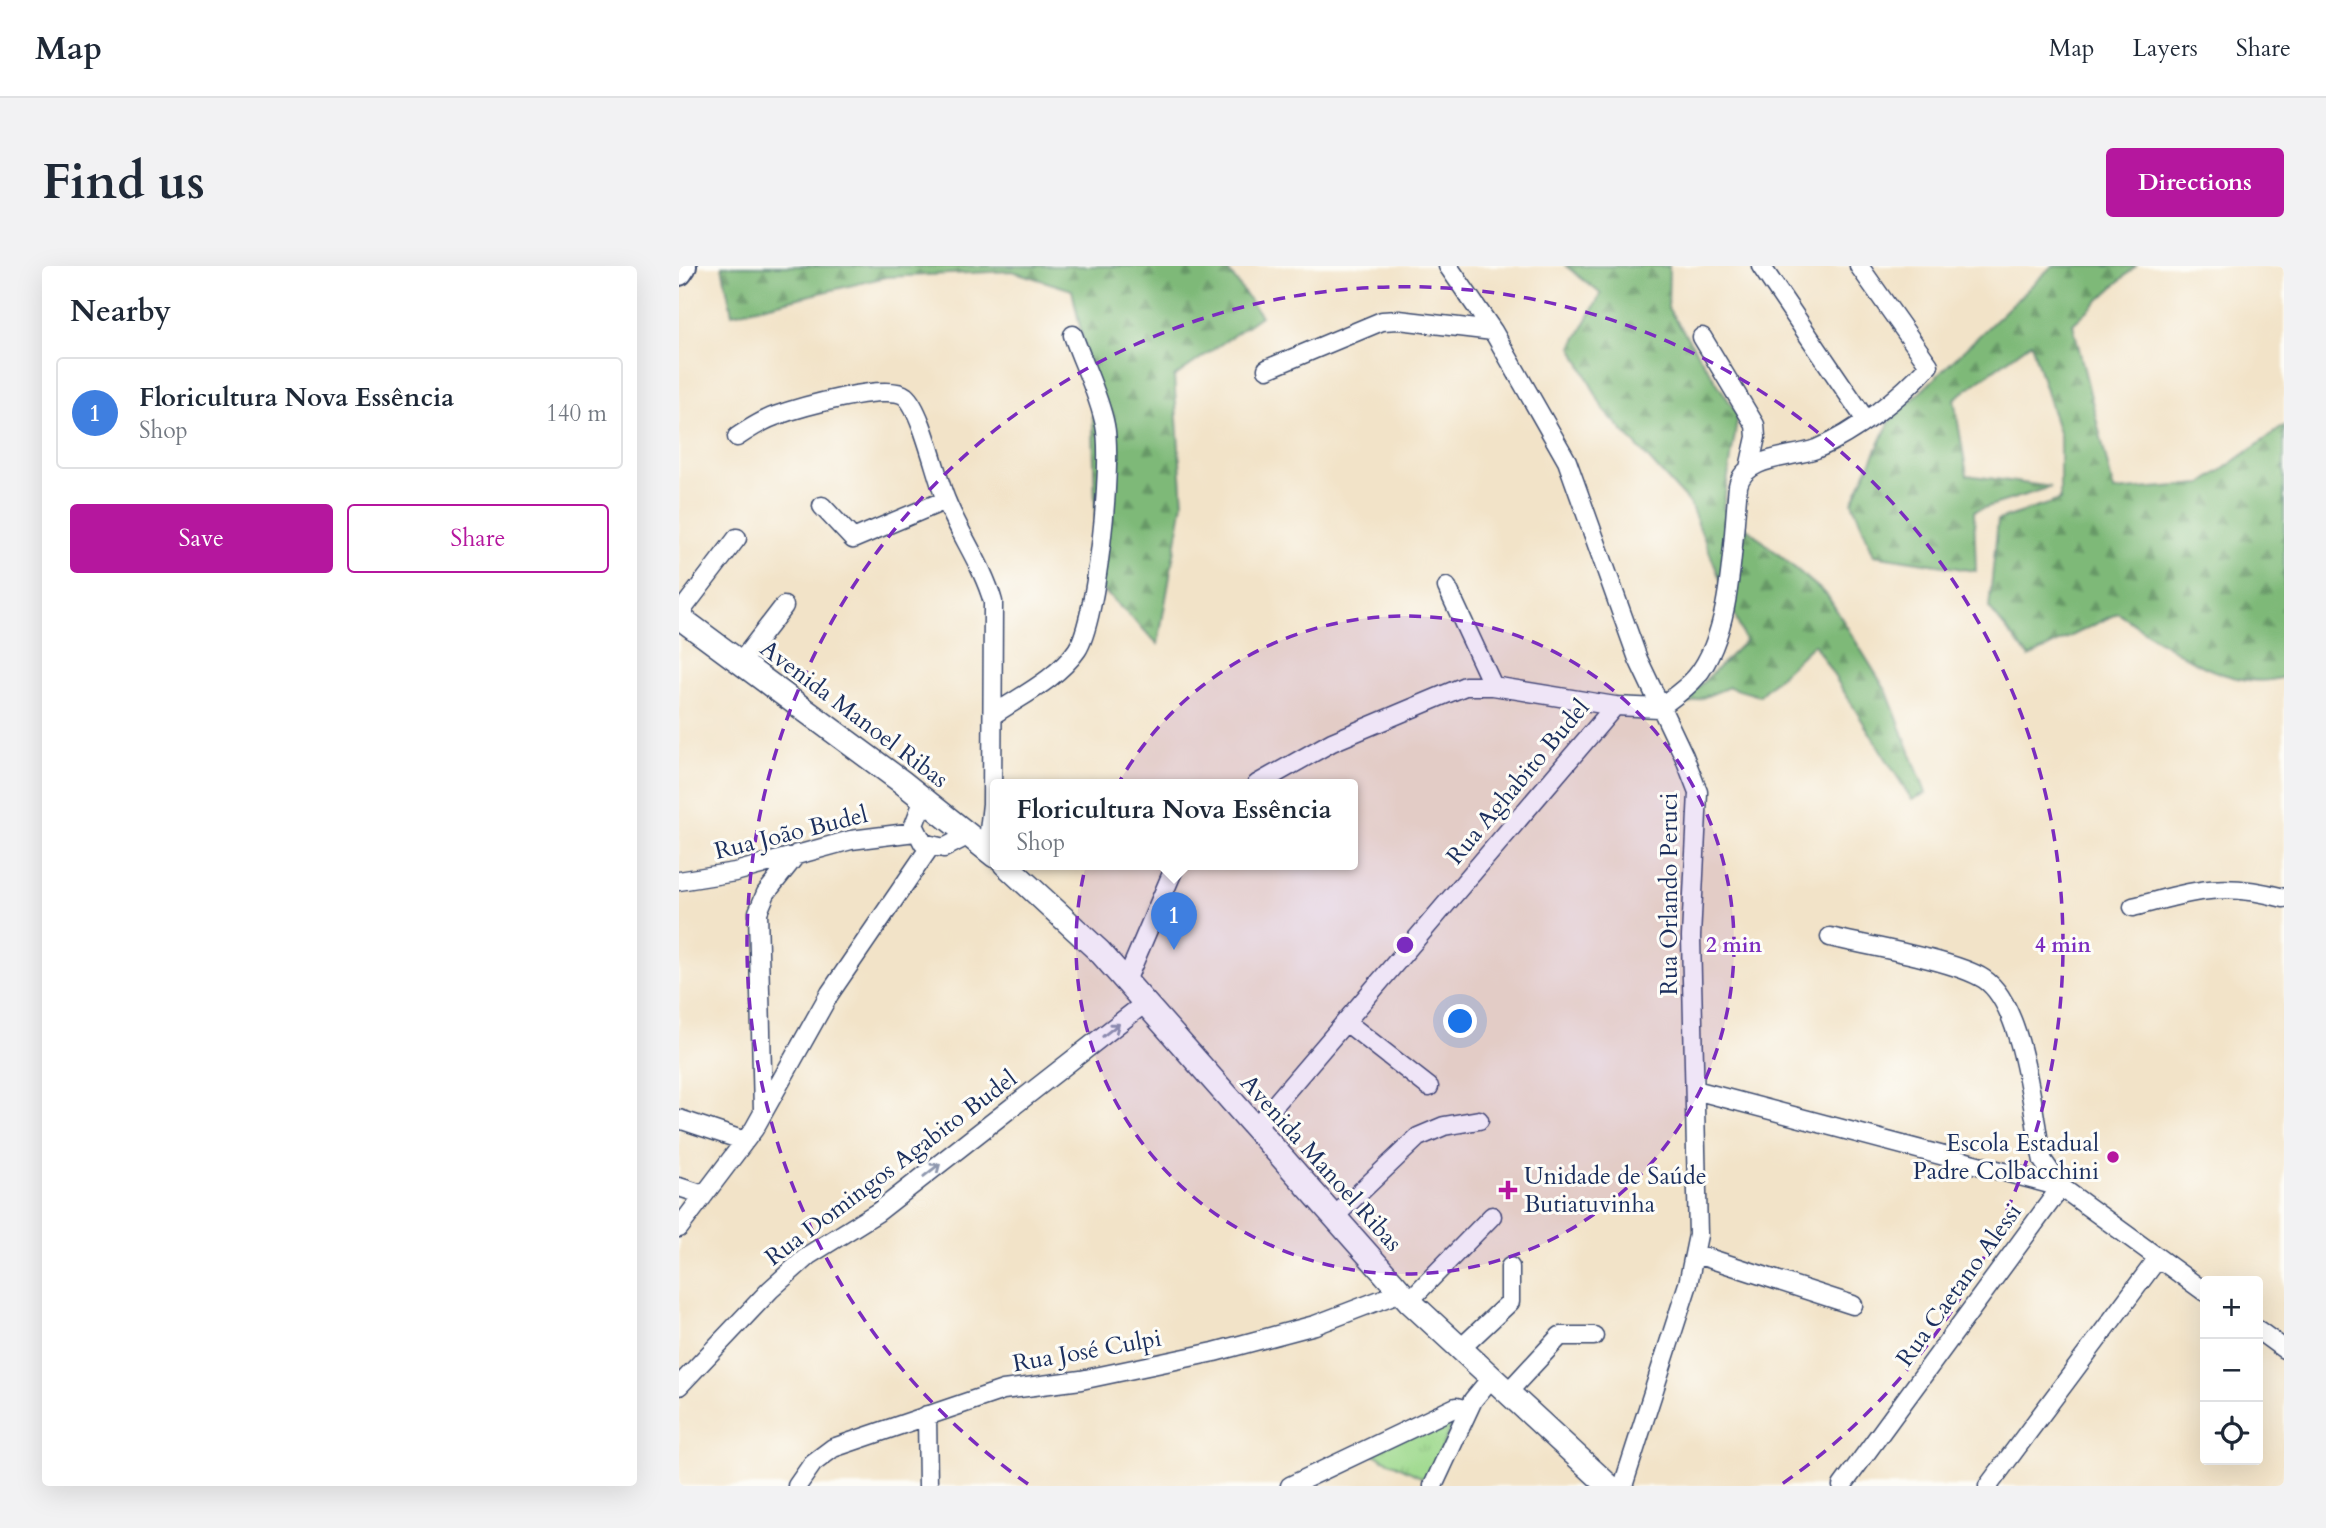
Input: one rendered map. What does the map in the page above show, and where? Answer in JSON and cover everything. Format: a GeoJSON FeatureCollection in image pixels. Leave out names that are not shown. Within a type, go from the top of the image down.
{"type":"FeatureCollection","features":[{"type":"Feature","properties":{"kind":"highway"},"geometry":{"type":"LineString","coordinates":[[679,272],[683,266]]}},
{"type":"Feature","properties":{"kind":"main road","name":"Avenida Manoel Ribas"},"geometry":{"type":"LineString","coordinates":[[679,615],[984,847]]}},
{"type":"Feature","properties":{"kind":"main road","name":"Avenida Manoel Ribas"},"geometry":{"type":"LineString","coordinates":[[1012,870],[1073,925],[1126,981],[1254,1129],[1405,1296],[1609,1486]]}},
{"type":"Feature","properties":{"kind":"street","name":"Rua Orlando Peruci"},"geometry":{"type":"LineString","coordinates":[[1448,266],[1493,331],[1567,461],[1627,631],[1659,708],[1692,773],[1698,799],[1691,937],[1699,1214],[1696,1254],[1623,1486]]}},
{"type":"Feature","properties":{"kind":"street"},"geometry":{"type":"LineString","coordinates":[[1761,266],[1865,419]]}},
{"type":"Feature","properties":{"kind":"street"},"geometry":{"type":"LineString","coordinates":[[1659,708],[1697,676],[1713,646],[1728,585],[1738,486],[1743,473],[1749,468],[1817,448],[1903,392],[1929,365],[1859,266]]}},
{"type":"Feature","properties":{"kind":"street"},"geometry":{"type":"LineString","coordinates":[[1267,369],[1382,321],[1399,320],[1493,331]]}},
{"type":"Feature","properties":{"kind":"street"},"geometry":{"type":"LineString","coordinates":[[992,715],[1056,673],[1077,651],[1088,628],[1094,604],[1107,462],[1105,425],[1073,335]]}},
{"type":"Feature","properties":{"kind":"street"},"geometry":{"type":"LineString","coordinates":[[1702,337],[1755,425],[1756,437],[1749,468]]}},
{"type":"Feature","properties":{"kind":"street"},"geometry":{"type":"LineString","coordinates":[[737,437],[777,415],[876,391],[895,391],[906,397],[915,412],[946,500],[987,581],[993,602],[992,779]]}},
{"type":"Feature","properties":{"kind":"street"},"geometry":{"type":"LineString","coordinates":[[821,506],[853,539],[946,500]]}},
{"type":"Feature","properties":{"kind":"street"},"geometry":{"type":"LineString","coordinates":[[679,615],[737,538]]}},
{"type":"Feature","properties":{"kind":"street"},"geometry":{"type":"LineString","coordinates":[[1447,587],[1493,686]]}},
{"type":"Feature","properties":{"kind":"street"},"geometry":{"type":"LineString","coordinates":[[740,663],[784,606]]}},
{"type":"Feature","properties":{"kind":"street"},"geometry":{"type":"LineString","coordinates":[[1266,779],[1332,742],[1465,686],[1493,686],[1615,706]]}},
{"type":"Feature","properties":{"kind":"street","name":"Rua Aghabito Budel"},"geometry":{"type":"LineString","coordinates":[[1254,1129],[1615,706],[1659,708]]}},
{"type":"Feature","properties":{"kind":"street"},"geometry":{"type":"LineString","coordinates":[[924,799],[915,818],[915,832],[930,847],[984,847],[990,815]]}},
{"type":"Feature","properties":{"kind":"street","name":"Rua João Budel"},"geometry":{"type":"LineString","coordinates":[[679,881],[735,872],[851,840],[915,832]]}},
{"type":"Feature","properties":{"kind":"street"},"geometry":{"type":"LineString","coordinates":[[679,1228],[763,1114],[829,993],[930,847]]}},
{"type":"Feature","properties":{"kind":"street"},"geometry":{"type":"LineString","coordinates":[[763,1114],[758,912],[766,894],[797,854]]}},
{"type":"Feature","properties":{"kind":"street"},"geometry":{"type":"LineString","coordinates":[[1126,981],[1173,870]]}},
{"type":"Feature","properties":{"kind":"street"},"geometry":{"type":"LineString","coordinates":[[2133,907],[2219,887],[2240,888],[2284,898]]}},
{"type":"Feature","properties":{"kind":"street"},"geometry":{"type":"LineString","coordinates":[[1830,937],[1956,968],[1987,981],[1998,993],[2014,1028],[2043,1161],[2061,1187],[2200,1288]]}},
{"type":"Feature","properties":{"kind":"street","name":"Rua Domingos Agabito Budel"},"geometry":{"type":"LineString","coordinates":[[679,1386],[791,1270],[828,1241],[878,1212],[1145,1003]]}},
{"type":"Feature","properties":{"kind":"street"},"geometry":{"type":"LineString","coordinates":[[1346,1022],[1429,1087]]}},
{"type":"Feature","properties":{"kind":"street"},"geometry":{"type":"LineString","coordinates":[[1695,1090],[2061,1187]]}},
{"type":"Feature","properties":{"kind":"street"},"geometry":{"type":"LineString","coordinates":[[679,1119],[745,1141]]}},
{"type":"Feature","properties":{"kind":"street"},"geometry":{"type":"LineString","coordinates":[[1333,1218],[1418,1137],[1444,1126],[1479,1121]]}},
{"type":"Feature","properties":{"kind":"street","name":"Rua Caetano Alessi"},"geometry":{"type":"LineString","coordinates":[[1842,1486],[2061,1187]]}},
{"type":"Feature","properties":{"kind":"street"},"geometry":{"type":"LineString","coordinates":[[679,1188],[704,1195]]}},
{"type":"Feature","properties":{"kind":"street"},"geometry":{"type":"LineString","coordinates":[[1405,1296],[1492,1216]]}},
{"type":"Feature","properties":{"kind":"street"},"geometry":{"type":"LineString","coordinates":[[1696,1254],[1853,1305]]}},
{"type":"Feature","properties":{"kind":"street"},"geometry":{"type":"LineString","coordinates":[[1988,1486],[2158,1258]]}},
{"type":"Feature","properties":{"kind":"street"},"geometry":{"type":"LineString","coordinates":[[1460,1349],[1510,1302],[1510,1267]]}},
{"type":"Feature","properties":{"kind":"street","name":"Rua José Culpi"},"geometry":{"type":"LineString","coordinates":[[797,1486],[823,1453],[923,1416],[1016,1386],[1116,1373],[1254,1342],[1405,1296]]}},
{"type":"Feature","properties":{"kind":"street"},"geometry":{"type":"LineString","coordinates":[[2263,1334],[2284,1349]]}},
{"type":"Feature","properties":{"kind":"street"},"geometry":{"type":"LineString","coordinates":[[1433,1486],[1468,1410],[1560,1336],[1594,1336]]}},
{"type":"Feature","properties":{"kind":"street"},"geometry":{"type":"LineString","coordinates":[[1290,1486],[1456,1407],[1468,1410]]}},
{"type":"Feature","properties":{"kind":"street"},"geometry":{"type":"LineString","coordinates":[[923,1416],[925,1486]]}},
{"type":"Feature","properties":{"kind":"green space"},"geometry":{"type":"Polygon","coordinates":[[[722,266],[1225,266],[1261,316],[1174,377],[1183,503],[1158,644],[1097,584],[1092,383],[1072,290],[1012,271],[886,277],[732,314],[722,266]]]}},
{"type":"Feature","properties":{"kind":"green space"},"geometry":{"type":"Polygon","coordinates":[[[1566,266],[1669,266],[1668,308],[1738,415],[1723,508],[1827,595],[1887,692],[1926,793],[1912,800],[1814,644],[1759,696],[1729,687],[1677,708],[1745,641],[1690,504],[1603,409],[1572,347],[1601,294],[1566,266]]]}},
{"type":"Feature","properties":{"kind":"green space"},"geometry":{"type":"Polygon","coordinates":[[[2052,266],[2136,266],[2073,324],[2114,491],[2202,484],[2284,426],[2284,677],[2263,681],[2218,673],[2175,651],[2118,613],[2029,657],[1989,608],[1998,520],[2060,500],[2060,436],[2031,343],[1954,399],[1967,475],[2051,487],[1974,511],[1976,571],[1874,555],[1852,502],[1890,421],[2052,266]]]}},
{"type":"Feature","properties":{"kind":"green space"},"geometry":{"type":"Polygon","coordinates":[[[1450,1417],[1452,1425],[1427,1480],[1367,1451],[1450,1417]]]}},
{"type":"Feature","properties":{"kind":"place","name":"Floricultura Nova Essência"},"geometry":{"type":"Point","coordinates":[1174,950]}},
{"type":"Feature","properties":{"kind":"place","name":"Escola Estadual Padre Colbacchini"},"geometry":{"type":"Point","coordinates":[2113,1157]}},
{"type":"Feature","properties":{"kind":"place","name":"Unidade de Saúde Butiatuvinha"},"geometry":{"type":"Point","coordinates":[1508,1190]}}]}
